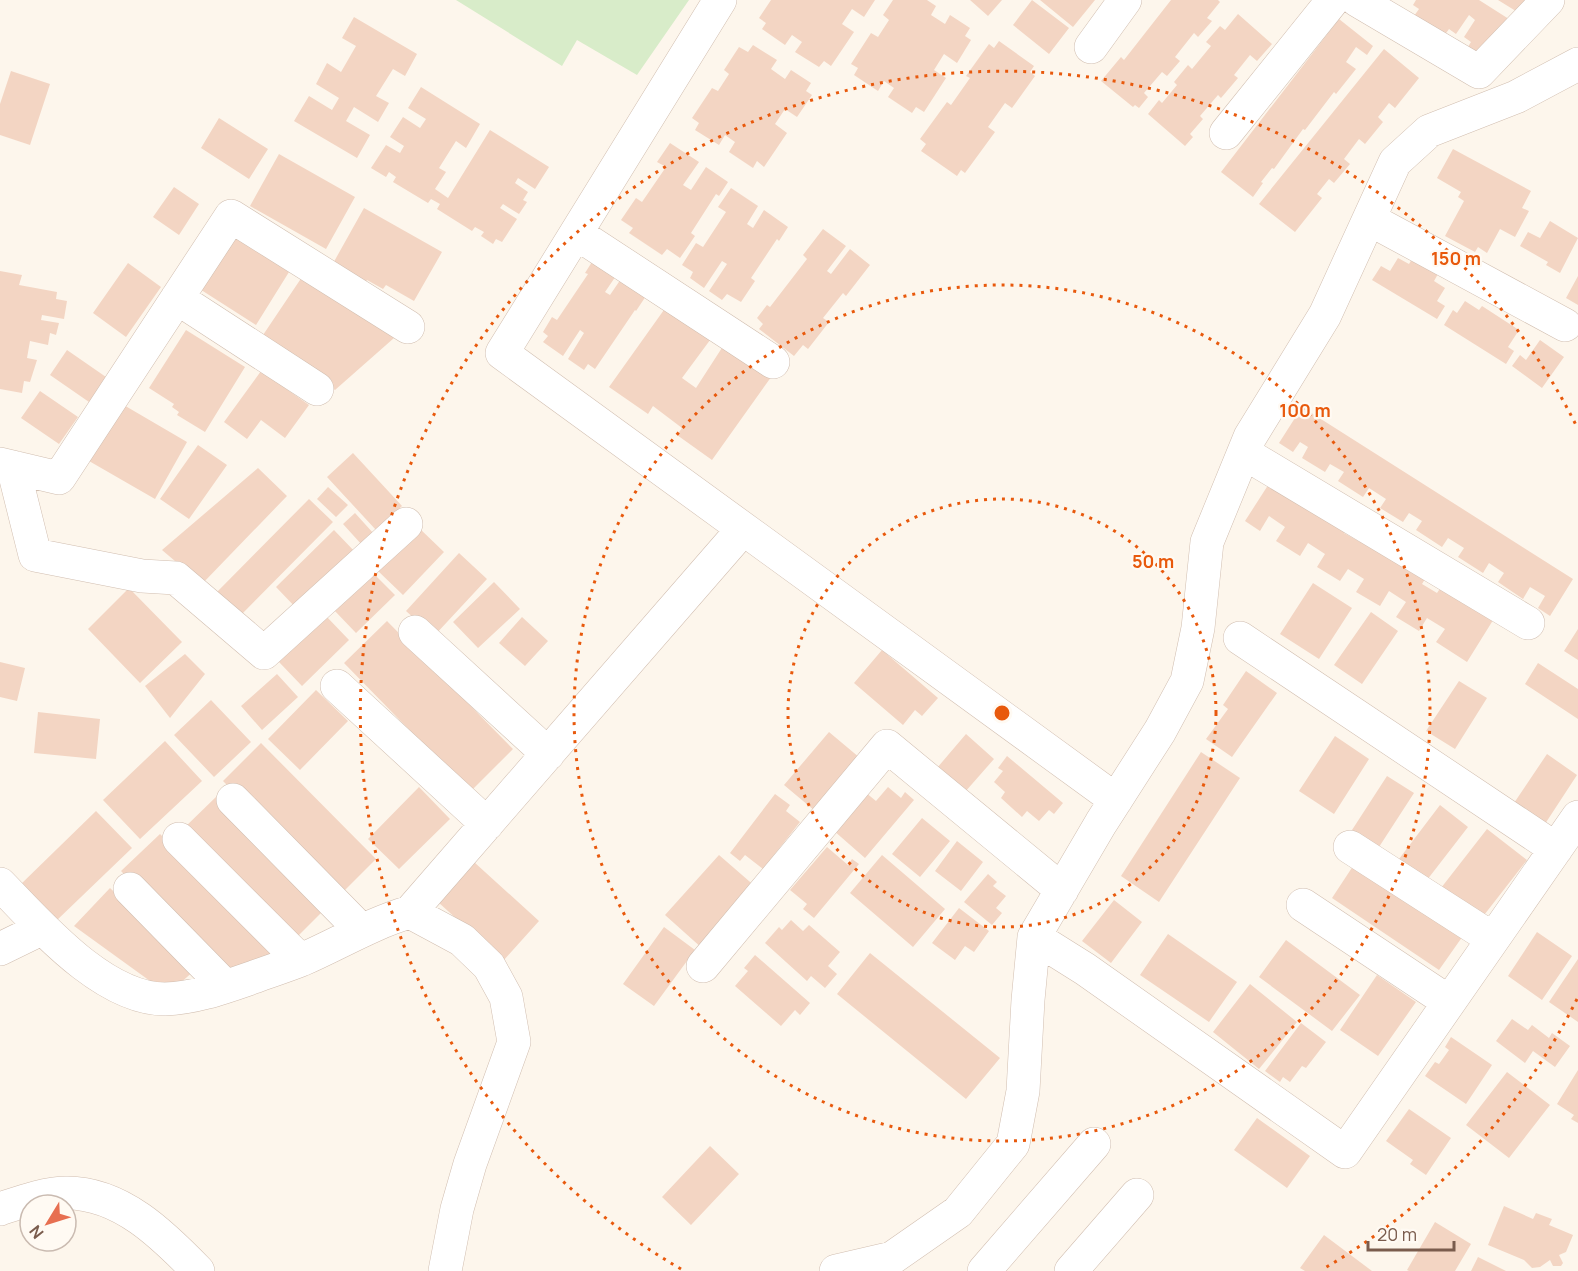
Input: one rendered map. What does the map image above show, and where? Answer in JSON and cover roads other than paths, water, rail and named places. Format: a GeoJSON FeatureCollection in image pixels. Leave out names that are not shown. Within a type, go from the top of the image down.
{"type":"FeatureCollection","features":[{"type":"Feature","properties":{"kind":"street"},"geometry":{"type":"LineString","coordinates":[[720,0],[502,353],[1116,800]]}},
{"type":"Feature","properties":{"kind":"street"},"geometry":{"type":"LineString","coordinates":[[1091,47],[1125,0]]}},
{"type":"Feature","properties":{"kind":"street"},"geometry":{"type":"LineString","coordinates":[[1226,133],[1333,0]]}},
{"type":"Feature","properties":{"kind":"street"},"geometry":{"type":"LineString","coordinates":[[1357,0],[1479,72],[1516,97]]}},
{"type":"Feature","properties":{"kind":"street"},"geometry":{"type":"LineString","coordinates":[[1479,72],[1548,0]]}},
{"type":"Feature","properties":{"kind":"street"},"geometry":{"type":"LineString","coordinates":[[836,1271],[896,1264],[958,1212],[1013,1144],[1023,1091],[1034,937],[1160,731],[1187,681],[1198,628],[1207,542],[1250,437],[1325,315],[1395,162],[1430,131],[1516,97],[1578,64]]}},
{"type":"Feature","properties":{"kind":"street"},"geometry":{"type":"LineString","coordinates":[[6,466],[59,478],[231,216],[408,327]]}},
{"type":"Feature","properties":{"kind":"street"},"geometry":{"type":"LineString","coordinates":[[1369,219],[1565,325]]}},
{"type":"Feature","properties":{"kind":"street"},"geometry":{"type":"LineString","coordinates":[[576,233],[773,362]]}},
{"type":"Feature","properties":{"kind":"street"},"geometry":{"type":"LineString","coordinates":[[177,298],[317,389]]}},
{"type":"Feature","properties":{"kind":"street"},"geometry":{"type":"LineString","coordinates":[[1244,453],[1528,623]]}},
{"type":"Feature","properties":{"kind":"street"},"geometry":{"type":"LineString","coordinates":[[6,466],[35,555],[142,576],[176,578],[264,652],[406,524]]}},
{"type":"Feature","properties":{"kind":"street"},"geometry":{"type":"LineString","coordinates":[[0,884],[43,928],[95,974],[131,992],[164,999],[208,993],[300,960],[388,918],[410,912],[743,529]]}},
{"type":"Feature","properties":{"kind":"street"},"geometry":{"type":"LineString","coordinates":[[415,632],[548,754]]}},
{"type":"Feature","properties":{"kind":"street"},"geometry":{"type":"LineString","coordinates":[[1240,638],[1556,849]]}},
{"type":"Feature","properties":{"kind":"street"},"geometry":{"type":"LineString","coordinates":[[337,686],[486,824]]}},
{"type":"Feature","properties":{"kind":"street"},"geometry":{"type":"LineString","coordinates":[[703,966],[887,746],[1062,890]]}},
{"type":"Feature","properties":{"kind":"street"},"geometry":{"type":"LineString","coordinates":[[233,800],[362,931]]}},
{"type":"Feature","properties":{"kind":"street"},"geometry":{"type":"LineString","coordinates":[[1034,937],[1085,969],[1345,1152],[1578,817]]}},
{"type":"Feature","properties":{"kind":"street"},"geometry":{"type":"LineString","coordinates":[[179,838],[300,960]]}},
{"type":"Feature","properties":{"kind":"street"},"geometry":{"type":"LineString","coordinates":[[1350,847],[1493,939]]}},
{"type":"Feature","properties":{"kind":"street"},"geometry":{"type":"LineString","coordinates":[[130,889],[225,986]]}},
{"type":"Feature","properties":{"kind":"street"},"geometry":{"type":"LineString","coordinates":[[1303,905],[1449,1002]]}},
{"type":"Feature","properties":{"kind":"street"},"geometry":{"type":"LineString","coordinates":[[410,912],[462,940],[489,966],[506,997],[514,1042],[466,1175],[445,1271]]}},
{"type":"Feature","properties":{"kind":"street"},"geometry":{"type":"LineString","coordinates":[[0,949],[43,928]]}},
{"type":"Feature","properties":{"kind":"street"},"geometry":{"type":"LineString","coordinates":[[984,1271],[1094,1144]]}},
{"type":"Feature","properties":{"kind":"street"},"geometry":{"type":"LineString","coordinates":[[0,1209],[29,1199],[67,1193],[101,1198],[135,1214],[177,1249],[198,1271]]}},
{"type":"Feature","properties":{"kind":"street"},"geometry":{"type":"LineString","coordinates":[[1071,1271],[1137,1195]]}}]}
